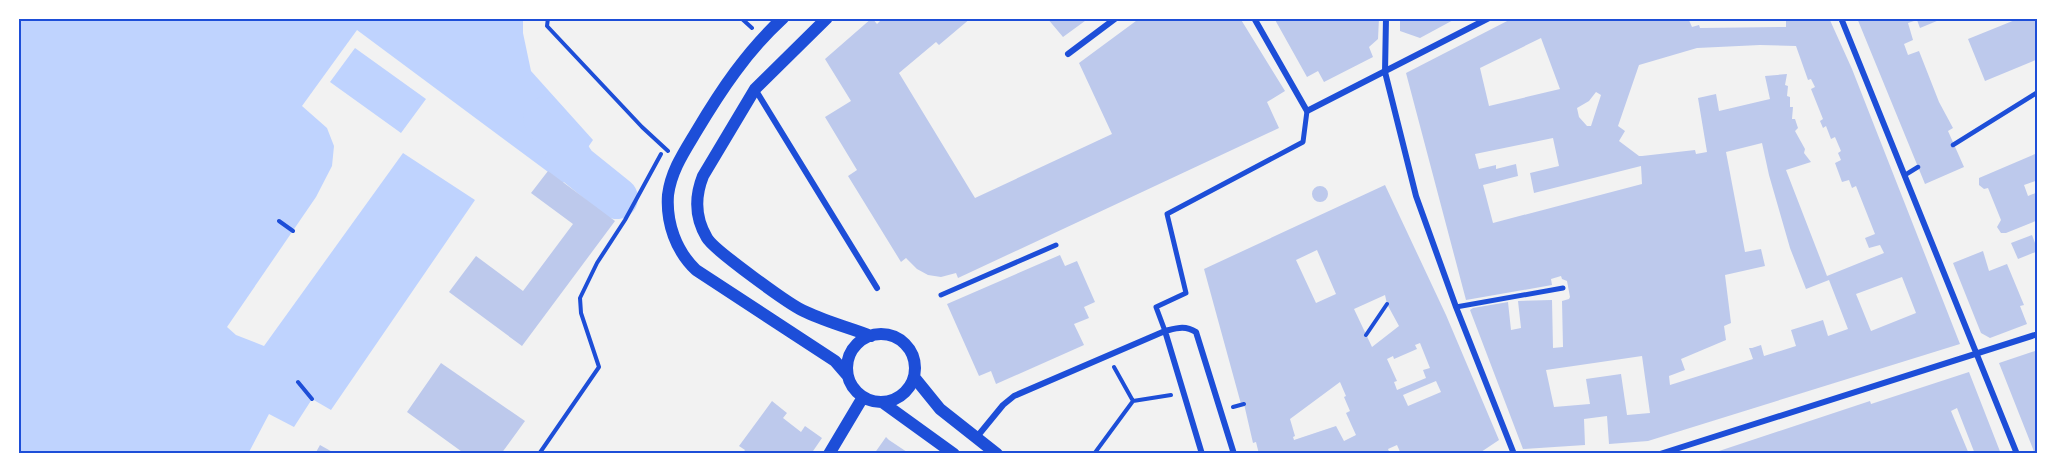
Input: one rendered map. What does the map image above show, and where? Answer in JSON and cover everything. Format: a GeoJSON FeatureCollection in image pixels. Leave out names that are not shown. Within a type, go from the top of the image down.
{"type":"FeatureCollection","features":[{"type":"Feature","properties":{"kind":"main road"},"geometry":{"type":"LineString","coordinates":[[783,18],[762,37],[735,71],[679,162],[672,176],[668,195],[670,222],[678,247],[696,270],[835,361],[848,376],[855,390],[863,397],[882,402],[896,399],[904,394],[914,377],[914,362],[907,347],[893,337],[871,336],[804,312],[714,247],[702,229],[697,202],[700,183],[755,89],[827,18]]}},
{"type":"Feature","properties":{"kind":"main road"},"geometry":{"type":"LineString","coordinates":[[848,376],[848,364],[854,348],[871,336]]}},
{"type":"Feature","properties":{"kind":"main road"},"geometry":{"type":"LineString","coordinates":[[914,377],[940,409],[997,454]]}},
{"type":"Feature","properties":{"kind":"main road"},"geometry":{"type":"LineString","coordinates":[[829,454],[863,397]]}},
{"type":"Feature","properties":{"kind":"main road"},"geometry":{"type":"LineString","coordinates":[[882,402],[954,454]]}},
{"type":"Feature","properties":{"kind":"street"},"geometry":{"type":"LineString","coordinates":[[1068,54],[1116,18]]}},
{"type":"Feature","properties":{"kind":"street"},"geometry":{"type":"LineString","coordinates":[[1202,454],[1156,307],[1186,293],[1167,214],[1303,142],[1308,111],[1254,18]]}},
{"type":"Feature","properties":{"kind":"street"},"geometry":{"type":"LineString","coordinates":[[1386,18],[1384,72],[1416,196],[1456,307],[1514,454]]}},
{"type":"Feature","properties":{"kind":"street"},"geometry":{"type":"LineString","coordinates":[[1308,111],[1490,18]]}},
{"type":"Feature","properties":{"kind":"street"},"geometry":{"type":"LineString","coordinates":[[1841,18],[2017,454]]}},
{"type":"Feature","properties":{"kind":"street"},"geometry":{"type":"LineString","coordinates":[[755,89],[877,288]]}},
{"type":"Feature","properties":{"kind":"street"},"geometry":{"type":"LineString","coordinates":[[940,296],[1056,245]]}},
{"type":"Feature","properties":{"kind":"street"},"geometry":{"type":"LineString","coordinates":[[1456,307],[1563,288]]}},
{"type":"Feature","properties":{"kind":"street"},"geometry":{"type":"LineString","coordinates":[[976,438],[1003,405],[1014,396],[1165,331],[1180,327],[1196,332],[1233,454]]}},
{"type":"Feature","properties":{"kind":"street"},"geometry":{"type":"LineString","coordinates":[[1660,454],[2038,334]]}},
{"type":"Feature","properties":{"kind":"lane"},"geometry":{"type":"LineString","coordinates":[[1953,146],[2038,92]]}},
{"type":"Feature","properties":{"kind":"lane"},"geometry":{"type":"LineString","coordinates":[[1905,175],[1918,167]]}},
{"type":"Feature","properties":{"kind":"path"},"geometry":{"type":"LineString","coordinates":[[539,454],[599,367],[581,313],[579,298],[597,262],[625,220],[664,149],[547,26],[548,18]]}},
{"type":"Feature","properties":{"kind":"path"},"geometry":{"type":"LineString","coordinates":[[279,221],[293,231]]}},
{"type":"Feature","properties":{"kind":"path"},"geometry":{"type":"LineString","coordinates":[[1366,335],[1387,304]]}},
{"type":"Feature","properties":{"kind":"path"},"geometry":{"type":"LineString","coordinates":[[1107,356],[1133,401]]}},
{"type":"Feature","properties":{"kind":"path"},"geometry":{"type":"LineString","coordinates":[[298,382],[312,399]]}},
{"type":"Feature","properties":{"kind":"path"},"geometry":{"type":"LineString","coordinates":[[1094,454],[1133,401],[1183,393]]}},
{"type":"Feature","properties":{"kind":"water"},"geometry":{"type":"Polygon","coordinates":[[[18,18],[523,18],[523,33],[531,71],[593,140],[563,183],[357,30],[302,106],[327,128],[334,146],[332,166],[316,197],[227,327],[236,335],[264,346],[403,153],[475,200],[331,410],[312,399],[294,427],[269,414],[248,454],[18,454],[18,18]]]}},
{"type":"Feature","properties":{"kind":"water"},"geometry":{"type":"Polygon","coordinates":[[[355,48],[426,99],[401,133],[330,82],[355,48]]]}},
{"type":"Feature","properties":{"kind":"building"},"geometry":{"type":"Polygon","coordinates":[[[872,18],[877,24],[883,18],[971,18],[939,45],[936,42],[899,73],[975,198],[1112,134],[1079,63],[1140,18],[1240,18],[1285,91],[1267,102],[1279,128],[958,278],[956,273],[941,277],[928,275],[917,269],[906,258],[901,262],[848,176],[857,170],[825,117],[851,101],[825,59],[872,18]]]}},
{"type":"Feature","properties":{"kind":"building"},"geometry":{"type":"Polygon","coordinates":[[[1047,18],[1089,18],[1063,37],[1047,18]]]}},
{"type":"Feature","properties":{"kind":"building"},"geometry":{"type":"Polygon","coordinates":[[[1274,18],[1379,18],[1378,39],[1369,47],[1373,57],[1324,82],[1318,71],[1307,77],[1274,18]]]}},
{"type":"Feature","properties":{"kind":"building"},"geometry":{"type":"Polygon","coordinates":[[[1400,18],[1457,18],[1420,38],[1400,31],[1400,18]]]}},
{"type":"Feature","properties":{"kind":"building"},"geometry":{"type":"Polygon","coordinates":[[[1513,18],[1688,18],[1692,27],[1699,25],[1700,28],[1786,27],[1786,18],[1829,18],[1852,69],[1960,344],[1648,441],[1609,444],[1607,416],[1584,419],[1585,445],[1523,449],[1470,310],[1508,302],[1511,330],[1521,328],[1518,301],[1552,300],[1553,348],[1563,347],[1562,301],[1570,297],[1567,281],[1561,276],[1551,279],[1552,285],[1466,300],[1406,73],[1513,18]],[[1541,38],[1480,68],[1489,106],[1560,89],[1541,38]],[[1796,46],[1697,48],[1639,65],[1618,126],[1625,131],[1619,141],[1639,156],[1695,150],[1696,154],[1707,152],[1698,98],[1716,94],[1719,111],[1770,99],[1765,76],[1787,74],[1785,85],[1788,86],[1787,96],[1790,97],[1790,107],[1793,107],[1792,119],[1795,119],[1798,128],[1795,131],[1805,149],[1804,153],[1811,162],[1786,170],[1827,276],[1884,253],[1880,245],[1869,248],[1865,238],[1875,234],[1856,186],[1852,188],[1849,180],[1842,182],[1835,163],[1841,160],[1838,153],[1841,151],[1835,137],[1831,139],[1826,126],[1823,128],[1820,121],[1823,119],[1811,89],[1815,87],[1811,79],[1808,80],[1796,46]],[[1596,92],[1589,101],[1577,108],[1579,117],[1587,126],[1591,126],[1601,95],[1596,92]],[[1553,138],[1475,154],[1479,169],[1496,165],[1496,169],[1516,164],[1518,176],[1483,185],[1493,223],[1642,184],[1641,166],[1534,193],[1530,173],[1559,166],[1553,138]],[[1762,143],[1726,152],[1745,252],[1761,249],[1765,266],[1725,275],[1731,323],[1724,326],[1726,340],[1681,359],[1685,370],[1669,376],[1670,385],[1753,359],[1749,348],[1761,345],[1764,356],[1796,346],[1791,330],[1823,320],[1828,336],[1848,329],[1829,280],[1806,289],[1790,248],[1762,143]],[[1902,277],[1856,294],[1871,331],[1916,313],[1902,277]],[[1642,356],[1546,370],[1554,407],[1590,404],[1586,379],[1621,374],[1627,415],[1650,413],[1642,356]]]}},
{"type":"Feature","properties":{"kind":"building"},"geometry":{"type":"Polygon","coordinates":[[[1857,18],[1944,18],[1920,28],[1917,20],[1908,23],[1913,40],[1904,44],[1908,55],[1919,51],[1939,102],[1953,128],[1948,131],[1964,167],[1925,184],[1857,18]]]}},
{"type":"Feature","properties":{"kind":"building"},"geometry":{"type":"Polygon","coordinates":[[[2020,18],[2037,18],[2038,59],[1985,81],[1968,39],[2020,18]]]}},
{"type":"Feature","properties":{"kind":"building"},"geometry":{"type":"Polygon","coordinates":[[[2035,154],[2038,163],[2038,180],[2024,185],[2028,196],[2038,192],[2038,220],[2001,233],[1997,227],[2001,220],[1988,188],[1984,189],[1979,185],[1979,178],[2035,154]]]}},
{"type":"Feature","properties":{"kind":"building"},"geometry":{"type":"Polygon","coordinates":[[[548,171],[615,221],[522,346],[449,292],[476,256],[523,291],[573,224],[531,193],[548,171]]]}},
{"type":"Feature","properties":{"kind":"building"},"geometry":{"type":"Polygon","coordinates":[[[1385,185],[1446,315],[1499,440],[1478,454],[1401,454],[1397,445],[1388,449],[1390,454],[1259,454],[1256,442],[1253,443],[1244,404],[1241,404],[1204,269],[1385,185]],[[1317,250],[1296,260],[1316,303],[1336,294],[1317,250]],[[1385,295],[1354,309],[1372,347],[1399,326],[1387,304],[1385,295]],[[1420,343],[1415,345],[1417,349],[1394,359],[1393,356],[1387,359],[1397,381],[1394,382],[1397,390],[1426,378],[1423,370],[1430,368],[1420,343]],[[1436,381],[1403,395],[1408,406],[1441,392],[1436,381]],[[1340,382],[1290,419],[1294,440],[1336,426],[1344,441],[1356,435],[1346,413],[1350,411],[1340,382]]]}},
{"type":"Feature","properties":{"kind":"building"},"geometry":{"type":"Polygon","coordinates":[[[1317,186],[1323,186],[1328,194],[1326,200],[1317,202],[1312,197],[1312,191],[1317,186]]]}},
{"type":"Feature","properties":{"kind":"building"},"geometry":{"type":"Polygon","coordinates":[[[2032,235],[2038,251],[2018,259],[2011,243],[2032,235]]]}},
{"type":"Feature","properties":{"kind":"building"},"geometry":{"type":"Polygon","coordinates":[[[1983,251],[1989,271],[2007,264],[2024,305],[2020,306],[2027,324],[1990,338],[1981,333],[1953,263],[1983,251]]]}},
{"type":"Feature","properties":{"kind":"building"},"geometry":{"type":"Polygon","coordinates":[[[1060,255],[1065,266],[1077,261],[1095,302],[1084,307],[1089,318],[1074,324],[1084,345],[996,384],[991,371],[979,376],[947,304],[1060,255]]]}},
{"type":"Feature","properties":{"kind":"building"},"geometry":{"type":"Polygon","coordinates":[[[2038,350],[2038,454],[2035,454],[1999,363],[2038,350]]]}},
{"type":"Feature","properties":{"kind":"building"},"geometry":{"type":"Polygon","coordinates":[[[441,363],[525,421],[501,454],[465,454],[407,412],[441,363]]]}},
{"type":"Feature","properties":{"kind":"building"},"geometry":{"type":"Polygon","coordinates":[[[1969,372],[2001,454],[1975,454],[1957,408],[1951,411],[1969,454],[1710,454],[1870,401],[1871,404],[1969,372]]]}},
{"type":"Feature","properties":{"kind":"building"},"geometry":{"type":"Polygon","coordinates":[[[772,401],[787,413],[783,418],[801,432],[805,426],[822,438],[811,454],[802,452],[800,454],[742,454],[745,450],[739,446],[772,401]]]}},
{"type":"Feature","properties":{"kind":"building"},"geometry":{"type":"Polygon","coordinates":[[[886,437],[889,440],[910,454],[874,454],[886,437]]]}},
{"type":"Feature","properties":{"kind":"building"},"geometry":{"type":"Polygon","coordinates":[[[320,445],[336,454],[315,454],[320,445]]]}},
{"type":"Feature","properties":{"kind":"waterway"},"geometry":{"type":"LineString","coordinates":[[544,118],[576,165],[617,198]]}}]}
